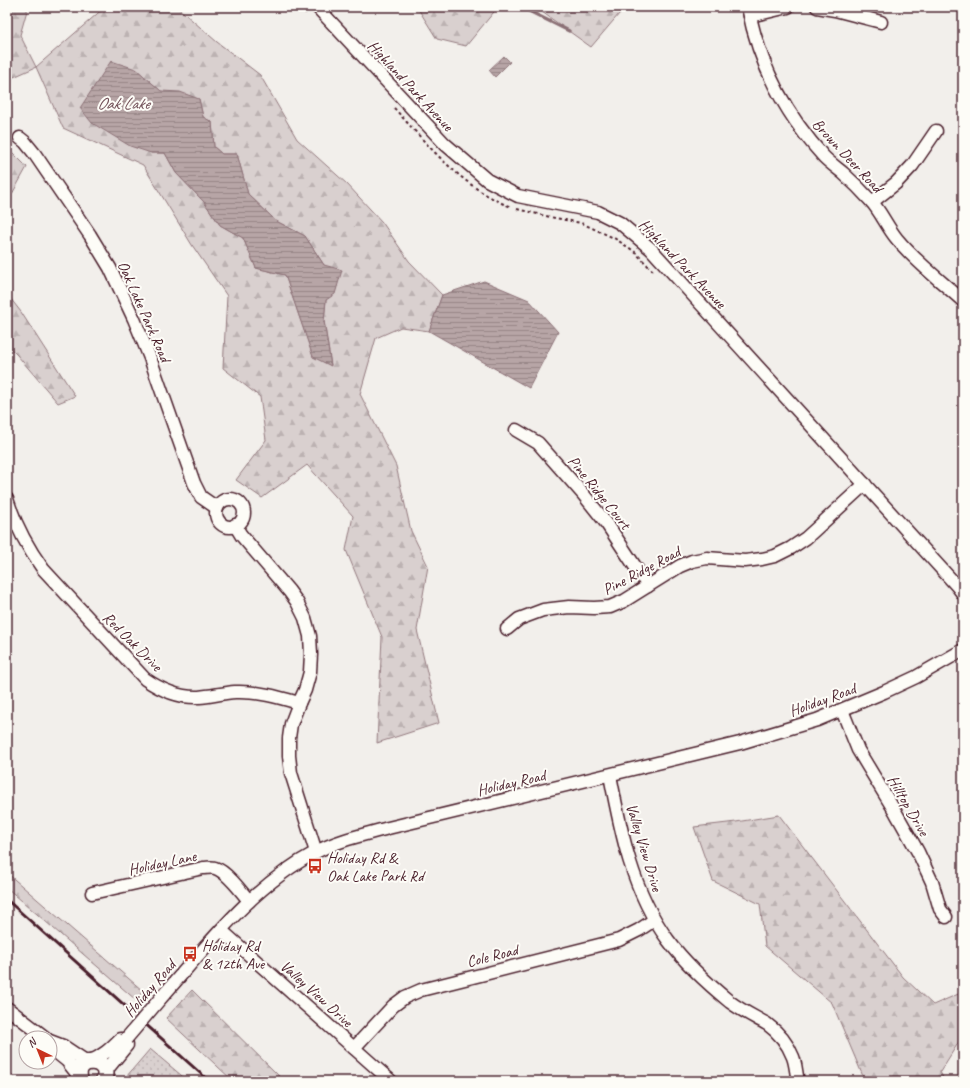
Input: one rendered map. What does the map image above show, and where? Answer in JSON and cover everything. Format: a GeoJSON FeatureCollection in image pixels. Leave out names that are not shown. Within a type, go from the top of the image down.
{"type":"FeatureCollection","features":[{"type":"Feature","properties":{"kind":"main road"},"geometry":{"type":"LineString","coordinates":[[79,1080],[80,1068],[88,1062],[100,1064],[106,1077]]}},
{"type":"Feature","properties":{"kind":"street","name":"Highland Park Avenue"},"geometry":{"type":"LineString","coordinates":[[317,7],[445,144],[487,180],[518,196],[598,212],[620,222],[652,249],[958,586],[963,594]]}},
{"type":"Feature","properties":{"kind":"street"},"geometry":{"type":"LineString","coordinates":[[749,11],[788,7]]}},
{"type":"Feature","properties":{"kind":"street"},"geometry":{"type":"LineString","coordinates":[[817,7],[836,10],[881,22]]}},
{"type":"Feature","properties":{"kind":"street","name":"Brown Deer Road"},"geometry":{"type":"LineString","coordinates":[[749,11],[758,45],[766,66],[776,89],[791,116],[826,159],[855,184],[872,202],[896,238],[910,254],[963,301]]}},
{"type":"Feature","properties":{"kind":"street"},"geometry":{"type":"LineString","coordinates":[[872,202],[896,183],[912,166],[936,131]]}},
{"type":"Feature","properties":{"kind":"street","name":"Oak Lake Park Road"},"geometry":{"type":"LineString","coordinates":[[20,138],[34,153],[90,235],[110,268],[134,319],[150,358],[194,483],[201,497],[217,508]]}},
{"type":"Feature","properties":{"kind":"street","name":"Pine Ridge Court"},"geometry":{"type":"LineString","coordinates":[[516,430],[538,443],[583,494],[607,524],[648,586]]}},
{"type":"Feature","properties":{"kind":"street","name":"Pine Ridge Road"},"geometry":{"type":"LineString","coordinates":[[507,629],[518,619],[543,610],[569,607],[610,607],[624,601],[680,566],[692,561],[707,558],[744,561],[775,556],[806,538],[865,484]]}},
{"type":"Feature","properties":{"kind":"street","name":"Red Oak Drive"},"geometry":{"type":"LineString","coordinates":[[7,498],[18,529],[42,569],[144,679],[156,687],[170,693],[183,696],[199,697],[236,692],[258,693],[299,703]]}},
{"type":"Feature","properties":{"kind":"street"},"geometry":{"type":"LineString","coordinates":[[229,499],[237,501],[243,508],[243,516],[241,521],[235,525],[224,525],[217,518],[217,508],[224,500],[229,499]]}},
{"type":"Feature","properties":{"kind":"street"},"geometry":{"type":"LineString","coordinates":[[235,525],[241,535],[297,602],[305,618],[310,636],[310,672],[305,690],[291,724],[289,756],[291,773],[316,852]]}},
{"type":"Feature","properties":{"kind":"street","name":"Holiday Road"},"geometry":{"type":"LineString","coordinates":[[88,1062],[108,1052],[120,1039],[126,1039],[221,930],[262,889],[316,852],[351,839],[388,828],[740,743],[817,720],[916,677],[963,650]]}},
{"type":"Feature","properties":{"kind":"street","name":"Hilltop Drive"},"geometry":{"type":"LineString","coordinates":[[842,710],[858,750],[918,852],[932,882],[940,909],[946,917]]}},
{"type":"Feature","properties":{"kind":"street","name":"Valley View Drive"},"geometry":{"type":"LineString","coordinates":[[610,775],[618,816],[630,863],[639,889],[654,920],[668,941],[686,962],[710,984],[731,1002],[748,1014],[768,1025],[779,1034],[788,1046],[793,1058],[798,1081]]}},
{"type":"Feature","properties":{"kind":"street","name":"Holiday Lane"},"geometry":{"type":"LineString","coordinates":[[92,893],[203,868],[216,868],[230,879],[249,901]]}},
{"type":"Feature","properties":{"kind":"street","name":"Cole Road"},"geometry":{"type":"LineString","coordinates":[[354,1048],[393,1006],[405,997],[422,990],[619,940],[639,930],[654,920]]}},
{"type":"Feature","properties":{"kind":"street","name":"Valley View Drive"},"geometry":{"type":"LineString","coordinates":[[221,930],[391,1081]]}},
{"type":"Feature","properties":{"kind":"street"},"geometry":{"type":"LineString","coordinates":[[7,1008],[36,1030]]}},
{"type":"Feature","properties":{"kind":"street","name":"Holiday Road"},"geometry":{"type":"LineString","coordinates":[[106,1077],[127,1045],[126,1039]]}},
{"type":"Feature","properties":{"kind":"street"},"geometry":{"type":"LineString","coordinates":[[58,1044],[88,1062]]}},
{"type":"Feature","properties":{"kind":"street"},"geometry":{"type":"LineString","coordinates":[[58,1053],[75,1071],[79,1080]]}},
{"type":"Feature","properties":{"kind":"path"},"geometry":{"type":"LineString","coordinates":[[300,7],[310,18]]}},
{"type":"Feature","properties":{"kind":"path"},"geometry":{"type":"LineString","coordinates":[[392,106],[455,173],[485,195],[526,212],[581,223],[614,238],[634,251],[656,274]]}},
{"type":"Feature","properties":{"kind":"green space"},"geometry":{"type":"Polygon","coordinates":[[[7,7],[28,7],[20,35],[36,67],[7,80],[7,7]]]}},
{"type":"Feature","properties":{"kind":"green space"},"geometry":{"type":"Polygon","coordinates":[[[105,7],[177,7],[217,42],[260,75],[297,139],[347,184],[382,222],[409,261],[442,295],[429,331],[401,327],[376,338],[360,394],[396,466],[411,531],[428,566],[417,630],[439,723],[377,743],[382,637],[346,550],[353,516],[307,465],[262,498],[236,480],[266,440],[260,397],[223,368],[227,296],[192,245],[143,165],[63,128],[36,67],[105,7]],[[136,69],[151,153],[165,153],[176,173],[204,202],[220,225],[243,238],[256,268],[285,275],[313,356],[331,365],[324,321],[326,300],[324,265],[305,236],[276,221],[248,194],[237,154],[222,154],[214,147],[212,122],[203,117],[199,99],[161,91],[136,69]]]}},
{"type":"Feature","properties":{"kind":"green space"},"geometry":{"type":"Polygon","coordinates":[[[417,7],[498,7],[466,46],[437,39],[417,7]]]}},
{"type":"Feature","properties":{"kind":"green space"},"geometry":{"type":"Polygon","coordinates":[[[535,7],[625,7],[591,47],[535,7]]]}},
{"type":"Feature","properties":{"kind":"green space"},"geometry":{"type":"Polygon","coordinates":[[[7,147],[27,167],[7,203],[7,147]]]}},
{"type":"Feature","properties":{"kind":"green space"},"geometry":{"type":"Polygon","coordinates":[[[7,294],[21,312],[75,396],[58,403],[7,345],[7,294]]]}},
{"type":"Feature","properties":{"kind":"green space"},"geometry":{"type":"Polygon","coordinates":[[[779,815],[903,977],[933,1005],[963,992],[963,1041],[960,1040],[940,1072],[945,1081],[865,1081],[832,1003],[765,946],[760,904],[713,881],[694,827],[779,815]]]}},
{"type":"Feature","properties":{"kind":"green space"},"geometry":{"type":"Polygon","coordinates":[[[7,873],[143,991],[136,1000],[7,888],[7,873]]]}},
{"type":"Feature","properties":{"kind":"green space"},"geometry":{"type":"Polygon","coordinates":[[[192,990],[284,1081],[233,1081],[166,1018],[192,990]]]}},
{"type":"Feature","properties":{"kind":"green space"},"geometry":{"type":"Polygon","coordinates":[[[150,1049],[188,1081],[131,1081],[126,1077],[150,1049]]]}},
{"type":"Feature","properties":{"kind":"water"},"geometry":{"type":"Polygon","coordinates":[[[504,56],[510,62],[495,77],[489,70],[504,56]]]}},
{"type":"Feature","properties":{"kind":"water","name":"Oak Lake"},"geometry":{"type":"Polygon","coordinates":[[[111,61],[136,69],[161,91],[180,92],[199,99],[203,117],[212,122],[214,147],[222,154],[237,154],[248,194],[276,221],[305,236],[324,265],[342,270],[335,294],[326,300],[324,321],[331,366],[313,357],[285,275],[256,268],[243,238],[220,225],[204,202],[176,173],[165,153],[151,153],[130,146],[92,123],[80,108],[111,61]]]}},
{"type":"Feature","properties":{"kind":"water"},"geometry":{"type":"Polygon","coordinates":[[[484,281],[529,300],[558,332],[529,388],[429,331],[442,295],[484,281]]]}},
{"type":"Feature","properties":{"kind":"waterway"},"geometry":{"type":"LineString","coordinates":[[521,7],[569,31]]}},
{"type":"Feature","properties":{"kind":"railway"},"geometry":{"type":"LineString","coordinates":[[7,900],[209,1081]]}},
{"type":"Feature","properties":{"kind":"place","name":"Holiday Rd & Oak Lake Park Rd"},"geometry":{"type":"Point","coordinates":[315,866]}},
{"type":"Feature","properties":{"kind":"place","name":"Holiday Rd & 12th Ave"},"geometry":{"type":"Point","coordinates":[190,954]}}]}
